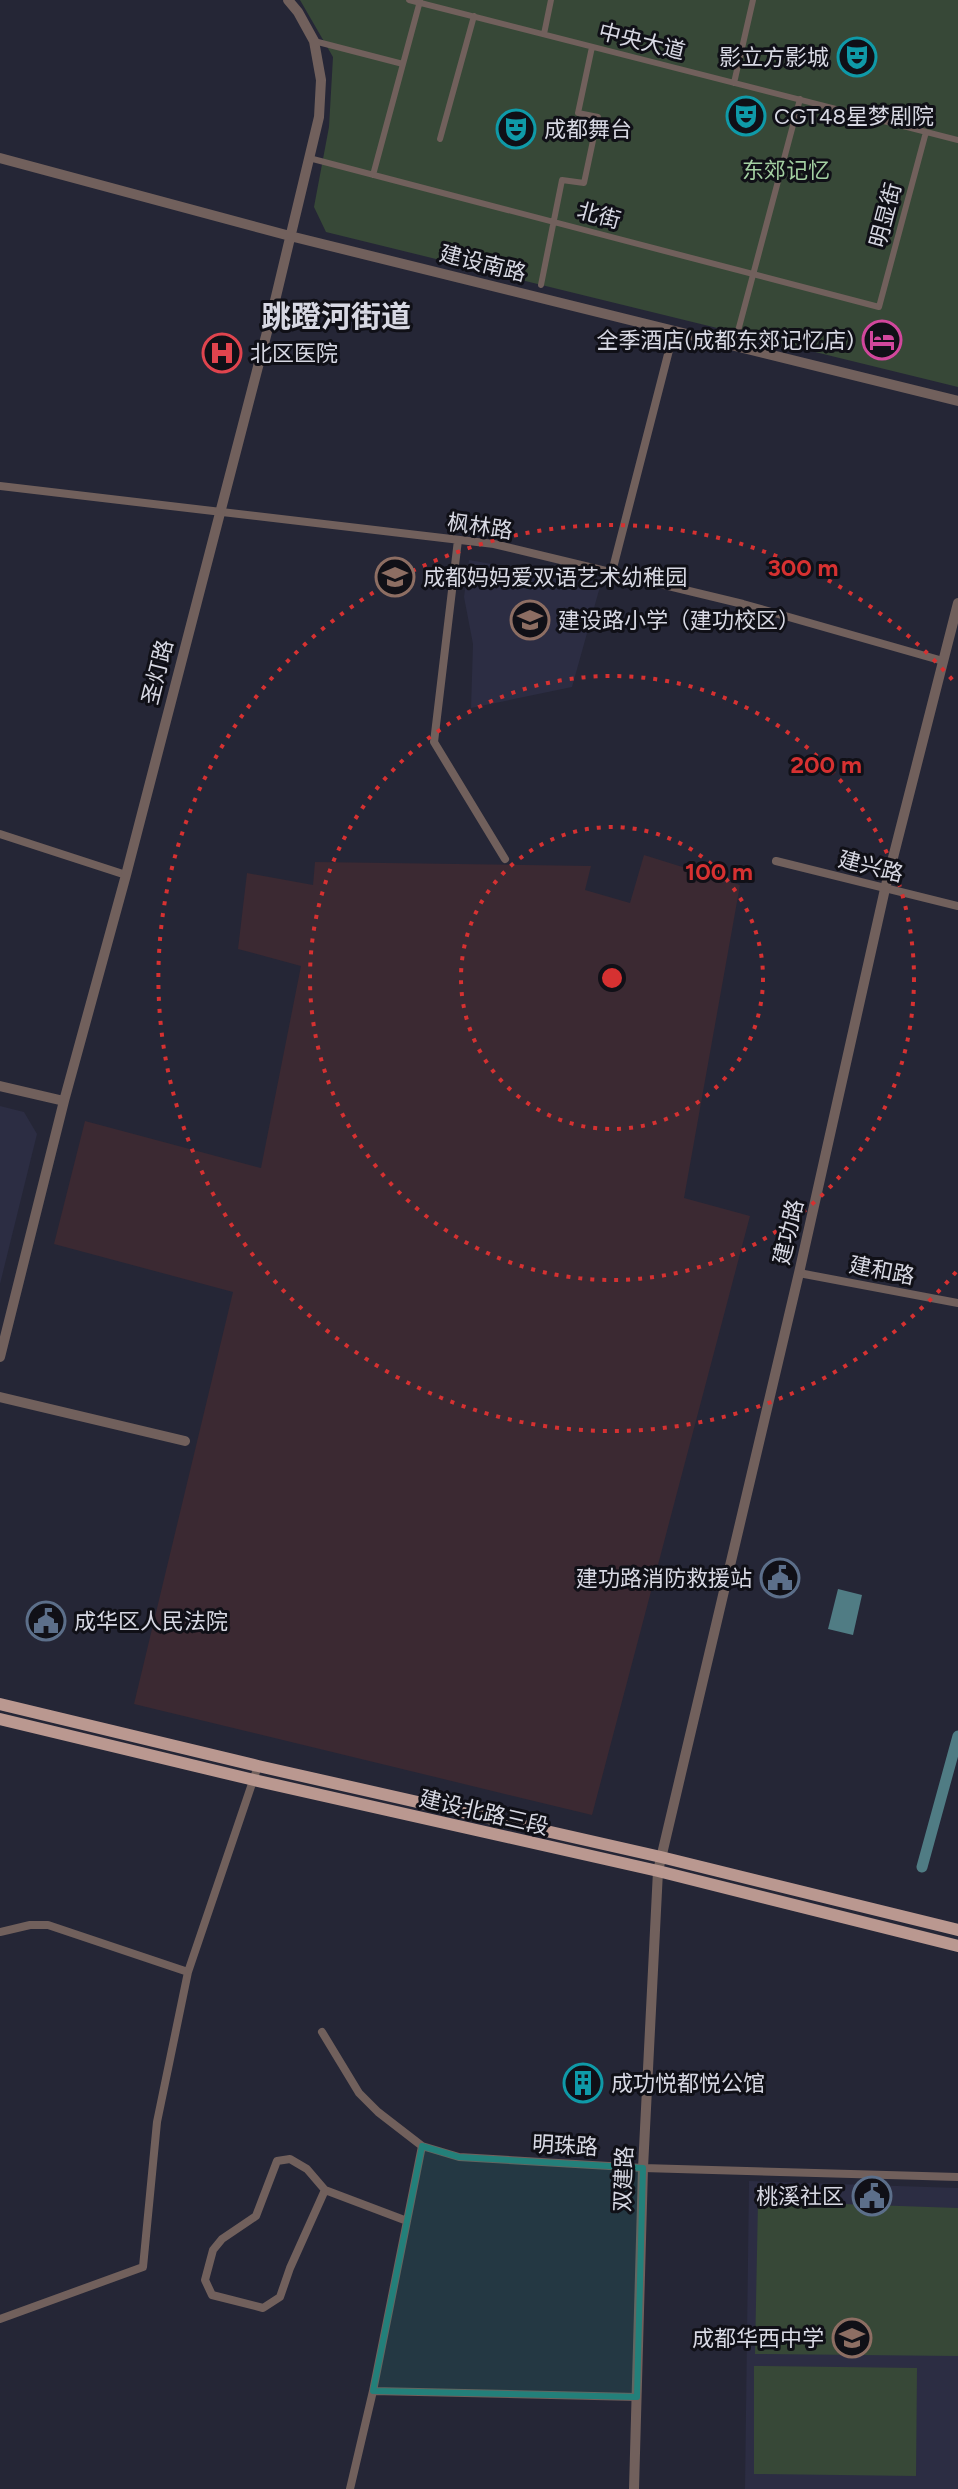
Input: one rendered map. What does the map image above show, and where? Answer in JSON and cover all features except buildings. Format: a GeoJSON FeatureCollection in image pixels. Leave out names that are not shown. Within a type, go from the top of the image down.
{"type":"FeatureCollection","features":[{"type":"Feature","properties":{"kind":"main road","name":"建设北路三段"},"geometry":{"type":"LineString","coordinates":[[0,1704],[661,1857],[958,1930]]}},
{"type":"Feature","properties":{"kind":"main road","name":"建设北路三段"},"geometry":{"type":"LineString","coordinates":[[0,1719],[658,1871],[958,1946]]}},
{"type":"Feature","properties":{"kind":"street","name":"圣灯路"},"geometry":{"type":"LineString","coordinates":[[0,1357],[319,117],[321,80],[314,41],[288,0]]}},
{"type":"Feature","properties":{"kind":"street","name":"中央大道"},"geometry":{"type":"LineString","coordinates":[[409,0],[958,140]]}},
{"type":"Feature","properties":{"kind":"street"},"geometry":{"type":"LineString","coordinates":[[544,34],[551,0]]}},
{"type":"Feature","properties":{"kind":"street"},"geometry":{"type":"LineString","coordinates":[[734,83],[753,0]]}},
{"type":"Feature","properties":{"kind":"street"},"geometry":{"type":"LineString","coordinates":[[373,175],[420,1]]}},
{"type":"Feature","properties":{"kind":"street"},"geometry":{"type":"LineString","coordinates":[[440,139],[474,16]]}},
{"type":"Feature","properties":{"kind":"street"},"geometry":{"type":"LineString","coordinates":[[314,41],[403,64]]}},
{"type":"Feature","properties":{"kind":"street"},"geometry":{"type":"LineString","coordinates":[[541,285],[562,180],[584,183],[598,117],[578,113],[592,47]]}},
{"type":"Feature","properties":{"kind":"street"},"geometry":{"type":"LineString","coordinates":[[734,346],[800,99]]}},
{"type":"Feature","properties":{"kind":"street","name":"明显街"},"geometry":{"type":"LineString","coordinates":[[879,307],[926,132]]}},
{"type":"Feature","properties":{"kind":"street","name":"建设南路"},"geometry":{"type":"LineString","coordinates":[[0,158],[290,236],[958,401]]}},
{"type":"Feature","properties":{"kind":"street","name":"北街"},"geometry":{"type":"LineString","coordinates":[[309,158],[879,307]]}},
{"type":"Feature","properties":{"kind":"street"},"geometry":{"type":"LineString","coordinates":[[612,572],[674,331]]}},
{"type":"Feature","properties":{"kind":"street","name":"枫林路"},"geometry":{"type":"LineString","coordinates":[[0,486],[494,544],[743,604],[943,661]]}},
{"type":"Feature","properties":{"kind":"street"},"geometry":{"type":"LineString","coordinates":[[458,540],[434,742],[505,859]]}},
{"type":"Feature","properties":{"kind":"street","name":"建功路"},"geometry":{"type":"LineString","coordinates":[[658,1871],[799,1273],[885,889],[958,603]]}},
{"type":"Feature","properties":{"kind":"street"},"geometry":{"type":"LineString","coordinates":[[0,834],[126,875]]}},
{"type":"Feature","properties":{"kind":"street","name":"建兴路"},"geometry":{"type":"LineString","coordinates":[[776,861],[958,906]]}},
{"type":"Feature","properties":{"kind":"street"},"geometry":{"type":"LineString","coordinates":[[0,1086],[64,1101]]}},
{"type":"Feature","properties":{"kind":"street","name":"建和路"},"geometry":{"type":"LineString","coordinates":[[799,1273],[958,1303]]}},
{"type":"Feature","properties":{"kind":"street"},"geometry":{"type":"LineString","coordinates":[[0,1397],[185,1441]]}},
{"type":"Feature","properties":{"kind":"street"},"geometry":{"type":"LineString","coordinates":[[0,2319],[143,2267],[157,2122],[188,1972],[258,1766]]}},
{"type":"Feature","properties":{"kind":"street","name":"双建路"},"geometry":{"type":"LineString","coordinates":[[634,2489],[643,2168],[658,1871]]}},
{"type":"Feature","properties":{"kind":"street"},"geometry":{"type":"LineString","coordinates":[[0,1932],[30,1925],[48,1925],[188,1972]]}},
{"type":"Feature","properties":{"kind":"street","name":"明珠路"},"geometry":{"type":"LineString","coordinates":[[322,2032],[359,2093],[378,2112],[422,2146],[459,2157],[643,2168],[958,2177]]}},
{"type":"Feature","properties":{"kind":"street"},"geometry":{"type":"LineString","coordinates":[[350,2489],[422,2146]]}},
{"type":"Feature","properties":{"kind":"street"},"geometry":{"type":"LineString","coordinates":[[325,2190],[280,2297],[263,2308],[212,2295],[205,2280],[213,2250],[222,2239],[256,2216],[277,2161],[290,2159],[307,2169],[325,2190],[407,2221]]}},
{"type":"Feature","properties":{"kind":"street"},"geometry":{"type":"LineString","coordinates":[[373,2391],[637,2397]]}},
{"type":"Feature","properties":{"kind":"highlighted area"},"geometry":{"type":"Polygon","coordinates":[[[422,2146],[459,2157],[643,2168],[637,2397],[373,2391],[422,2146]]]}},
{"type":"Feature","properties":{"kind":"shaded area","name":"建设路小学（建功校区）"},"geometry":{"type":"Polygon","coordinates":[[[469,560],[601,583],[572,687],[471,708],[473,644],[464,597],[469,560]]]}},
{"type":"Feature","properties":{"kind":"shaded area"},"geometry":{"type":"Polygon","coordinates":[[[644,855],[740,885],[684,1198],[750,1216],[592,1815],[134,1704],[233,1292],[54,1244],[85,1121],[261,1168],[301,966],[238,949],[247,873],[313,885],[315,862],[591,866],[585,890],[630,903],[644,855]]]}},
{"type":"Feature","properties":{"kind":"shaded area"},"geometry":{"type":"Polygon","coordinates":[[[0,1106],[24,1112],[37,1134],[0,1284],[0,1106]]]}},
{"type":"Feature","properties":{"kind":"shaded area"},"geometry":{"type":"Polygon","coordinates":[[[838,1589],[862,1595],[853,1635],[828,1629],[838,1589]]]}},
{"type":"Feature","properties":{"kind":"shaded area","name":"成都华西中学"},"geometry":{"type":"Polygon","coordinates":[[[749,2181],[958,2188],[958,2489],[745,2489],[749,2181]]]}},
{"type":"Feature","properties":{"kind":"green space","name":"东郊记忆"},"geometry":{"type":"Polygon","coordinates":[[[300,0],[958,0],[958,387],[326,232],[314,207],[329,127],[333,57],[300,0]]]}},
{"type":"Feature","properties":{"kind":"green space"},"geometry":{"type":"Polygon","coordinates":[[[758,2201],[958,2208],[958,2356],[755,2354],[758,2201]]]}},
{"type":"Feature","properties":{"kind":"green space"},"geometry":{"type":"Polygon","coordinates":[[[754,2366],[917,2368],[916,2476],[754,2474],[754,2366]]]}},
{"type":"Feature","properties":{"kind":"waterway"},"geometry":{"type":"LineString","coordinates":[[922,1867],[958,1736]]}},
{"type":"Feature","properties":{"kind":"place","name":"影立方影城"},"geometry":{"type":"Point","coordinates":[857,57]}},
{"type":"Feature","properties":{"kind":"place","name":"CGT48星梦剧院"},"geometry":{"type":"Point","coordinates":[746,116]}},
{"type":"Feature","properties":{"kind":"place","name":"成都舞台"},"geometry":{"type":"Point","coordinates":[516,129]}},
{"type":"Feature","properties":{"kind":"place","name":"全季酒店(成都东郊记忆店)"},"geometry":{"type":"Point","coordinates":[882,340]}},
{"type":"Feature","properties":{"kind":"place","name":"北区医院"},"geometry":{"type":"Point","coordinates":[222,353]}},
{"type":"Feature","properties":{"kind":"place","name":"成都妈妈爱双语艺术幼稚园"},"geometry":{"type":"Point","coordinates":[395,577]}},
{"type":"Feature","properties":{"kind":"place","name":"建设路小学（建功校区）"},"geometry":{"type":"Point","coordinates":[530,620]}},
{"type":"Feature","properties":{"kind":"place","name":"建功路消防救援站"},"geometry":{"type":"Point","coordinates":[780,1578]}},
{"type":"Feature","properties":{"kind":"place","name":"成华区人民法院"},"geometry":{"type":"Point","coordinates":[46,1621]}},
{"type":"Feature","properties":{"kind":"place","name":"成功悦都悦公馆"},"geometry":{"type":"Point","coordinates":[583,2083]}},
{"type":"Feature","properties":{"kind":"place","name":"桃溪社区"},"geometry":{"type":"Point","coordinates":[872,2196]}},
{"type":"Feature","properties":{"kind":"place","name":"成都华西中学"},"geometry":{"type":"Point","coordinates":[852,2338]}},
{"type":"Feature","properties":{"kind":"district","name":"跳蹬河街道"},"geometry":{"type":"Point","coordinates":[336,317]}}]}
